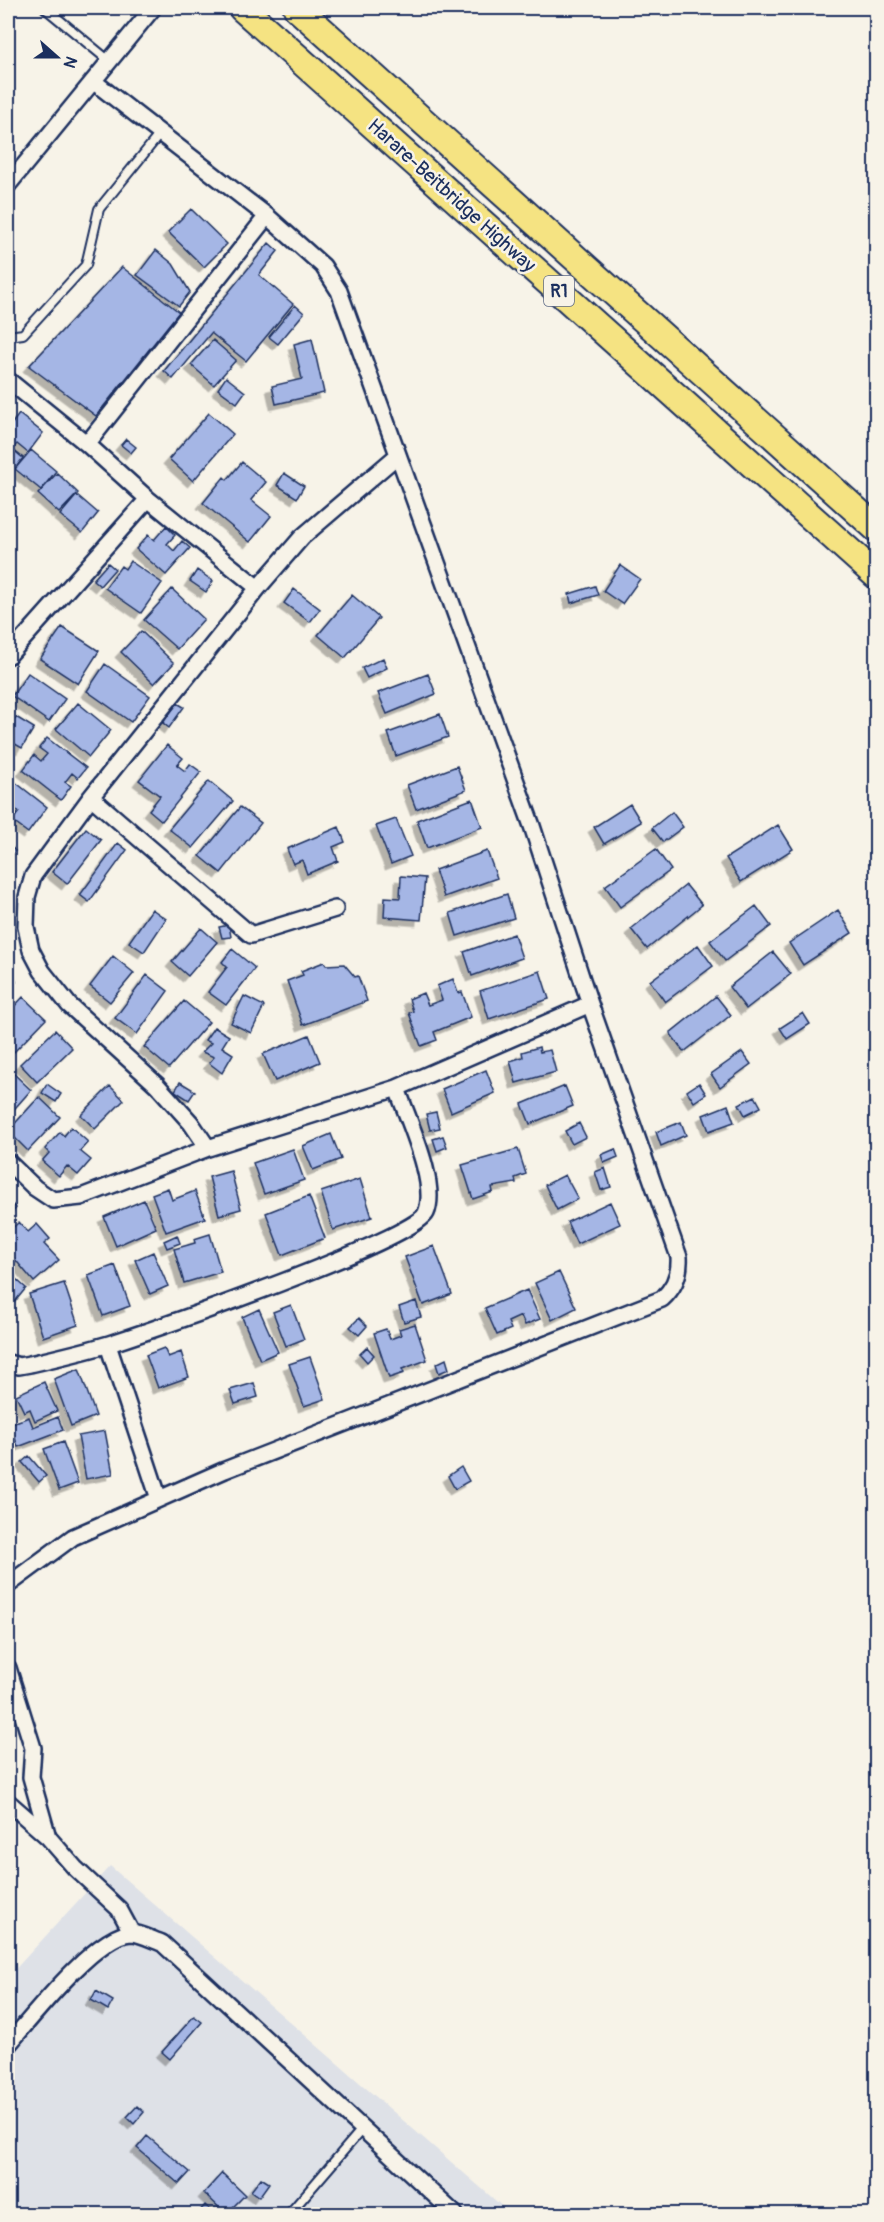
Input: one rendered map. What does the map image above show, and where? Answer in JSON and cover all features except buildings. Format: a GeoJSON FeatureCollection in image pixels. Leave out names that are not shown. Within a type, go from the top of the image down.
{"type":"FeatureCollection","features":[{"type":"Feature","properties":{"kind":"highway","name":"Harare-Beitbridge Highway"},"geometry":{"type":"LineString","coordinates":[[242,8],[876,575]]}},
{"type":"Feature","properties":{"kind":"highway","name":"Harare-Beitbridge Highway"},"geometry":{"type":"LineString","coordinates":[[297,8],[876,528]]}},
{"type":"Feature","properties":{"kind":"street"},"geometry":{"type":"LineString","coordinates":[[8,185],[108,60],[153,8]]}},
{"type":"Feature","properties":{"kind":"street"},"geometry":{"type":"LineString","coordinates":[[8,1585],[73,1537],[225,1470],[662,1299],[669,1292],[680,1268],[679,1257],[590,1004],[531,826],[339,291],[323,266],[267,216],[159,135],[93,81]]}},
{"type":"Feature","properties":{"kind":"street"},"geometry":{"type":"LineString","coordinates":[[87,444],[267,216]]}},
{"type":"Feature","properties":{"kind":"street"},"geometry":{"type":"LineString","coordinates":[[8,380],[87,444],[148,499],[258,588]]}},
{"type":"Feature","properties":{"kind":"street"},"geometry":{"type":"LineString","coordinates":[[208,1148],[191,1123],[157,1085],[69,1005],[42,971],[31,950],[26,927],[27,897],[33,876],[91,797],[258,588],[302,537],[398,455]]}},
{"type":"Feature","properties":{"kind":"street"},"geometry":{"type":"LineString","coordinates":[[8,656],[148,499]]}},
{"type":"Feature","properties":{"kind":"street"},"geometry":{"type":"LineString","coordinates":[[91,797],[251,935],[335,909]]}},
{"type":"Feature","properties":{"kind":"street"},"geometry":{"type":"LineString","coordinates":[[8,1162],[35,1188],[53,1200],[81,1197],[208,1148],[397,1088],[590,1004]]}},
{"type":"Feature","properties":{"kind":"street"},"geometry":{"type":"LineString","coordinates":[[8,1363],[19,1366],[30,1364],[108,1344],[367,1250],[420,1222],[426,1213],[430,1186],[397,1088]]}},
{"type":"Feature","properties":{"kind":"street"},"geometry":{"type":"LineString","coordinates":[[108,1344],[159,1499]]}},
{"type":"Feature","properties":{"kind":"street"},"geometry":{"type":"LineString","coordinates":[[8,1668],[33,1748],[31,1777],[48,1837]]}},
{"type":"Feature","properties":{"kind":"street"},"geometry":{"type":"LineString","coordinates":[[8,1802],[48,1837],[75,1868],[119,1908],[132,1933]]}},
{"type":"Feature","properties":{"kind":"street"},"geometry":{"type":"LineString","coordinates":[[8,2045],[69,1975],[110,1939],[132,1933],[162,1943],[454,2214]]}},
{"type":"Feature","properties":{"kind":"lane"},"geometry":{"type":"LineString","coordinates":[[45,8],[108,60]]}},
{"type":"Feature","properties":{"kind":"lane"},"geometry":{"type":"LineString","coordinates":[[8,336],[23,334],[86,265],[99,209],[159,135]]}},
{"type":"Feature","properties":{"kind":"lane"},"geometry":{"type":"LineString","coordinates":[[290,2214],[363,2128]]}},
{"type":"Feature","properties":{"kind":"shaded area"},"geometry":{"type":"Polygon","coordinates":[[[110,1866],[511,2214],[8,2214],[8,1977],[110,1866]]]}}]}
